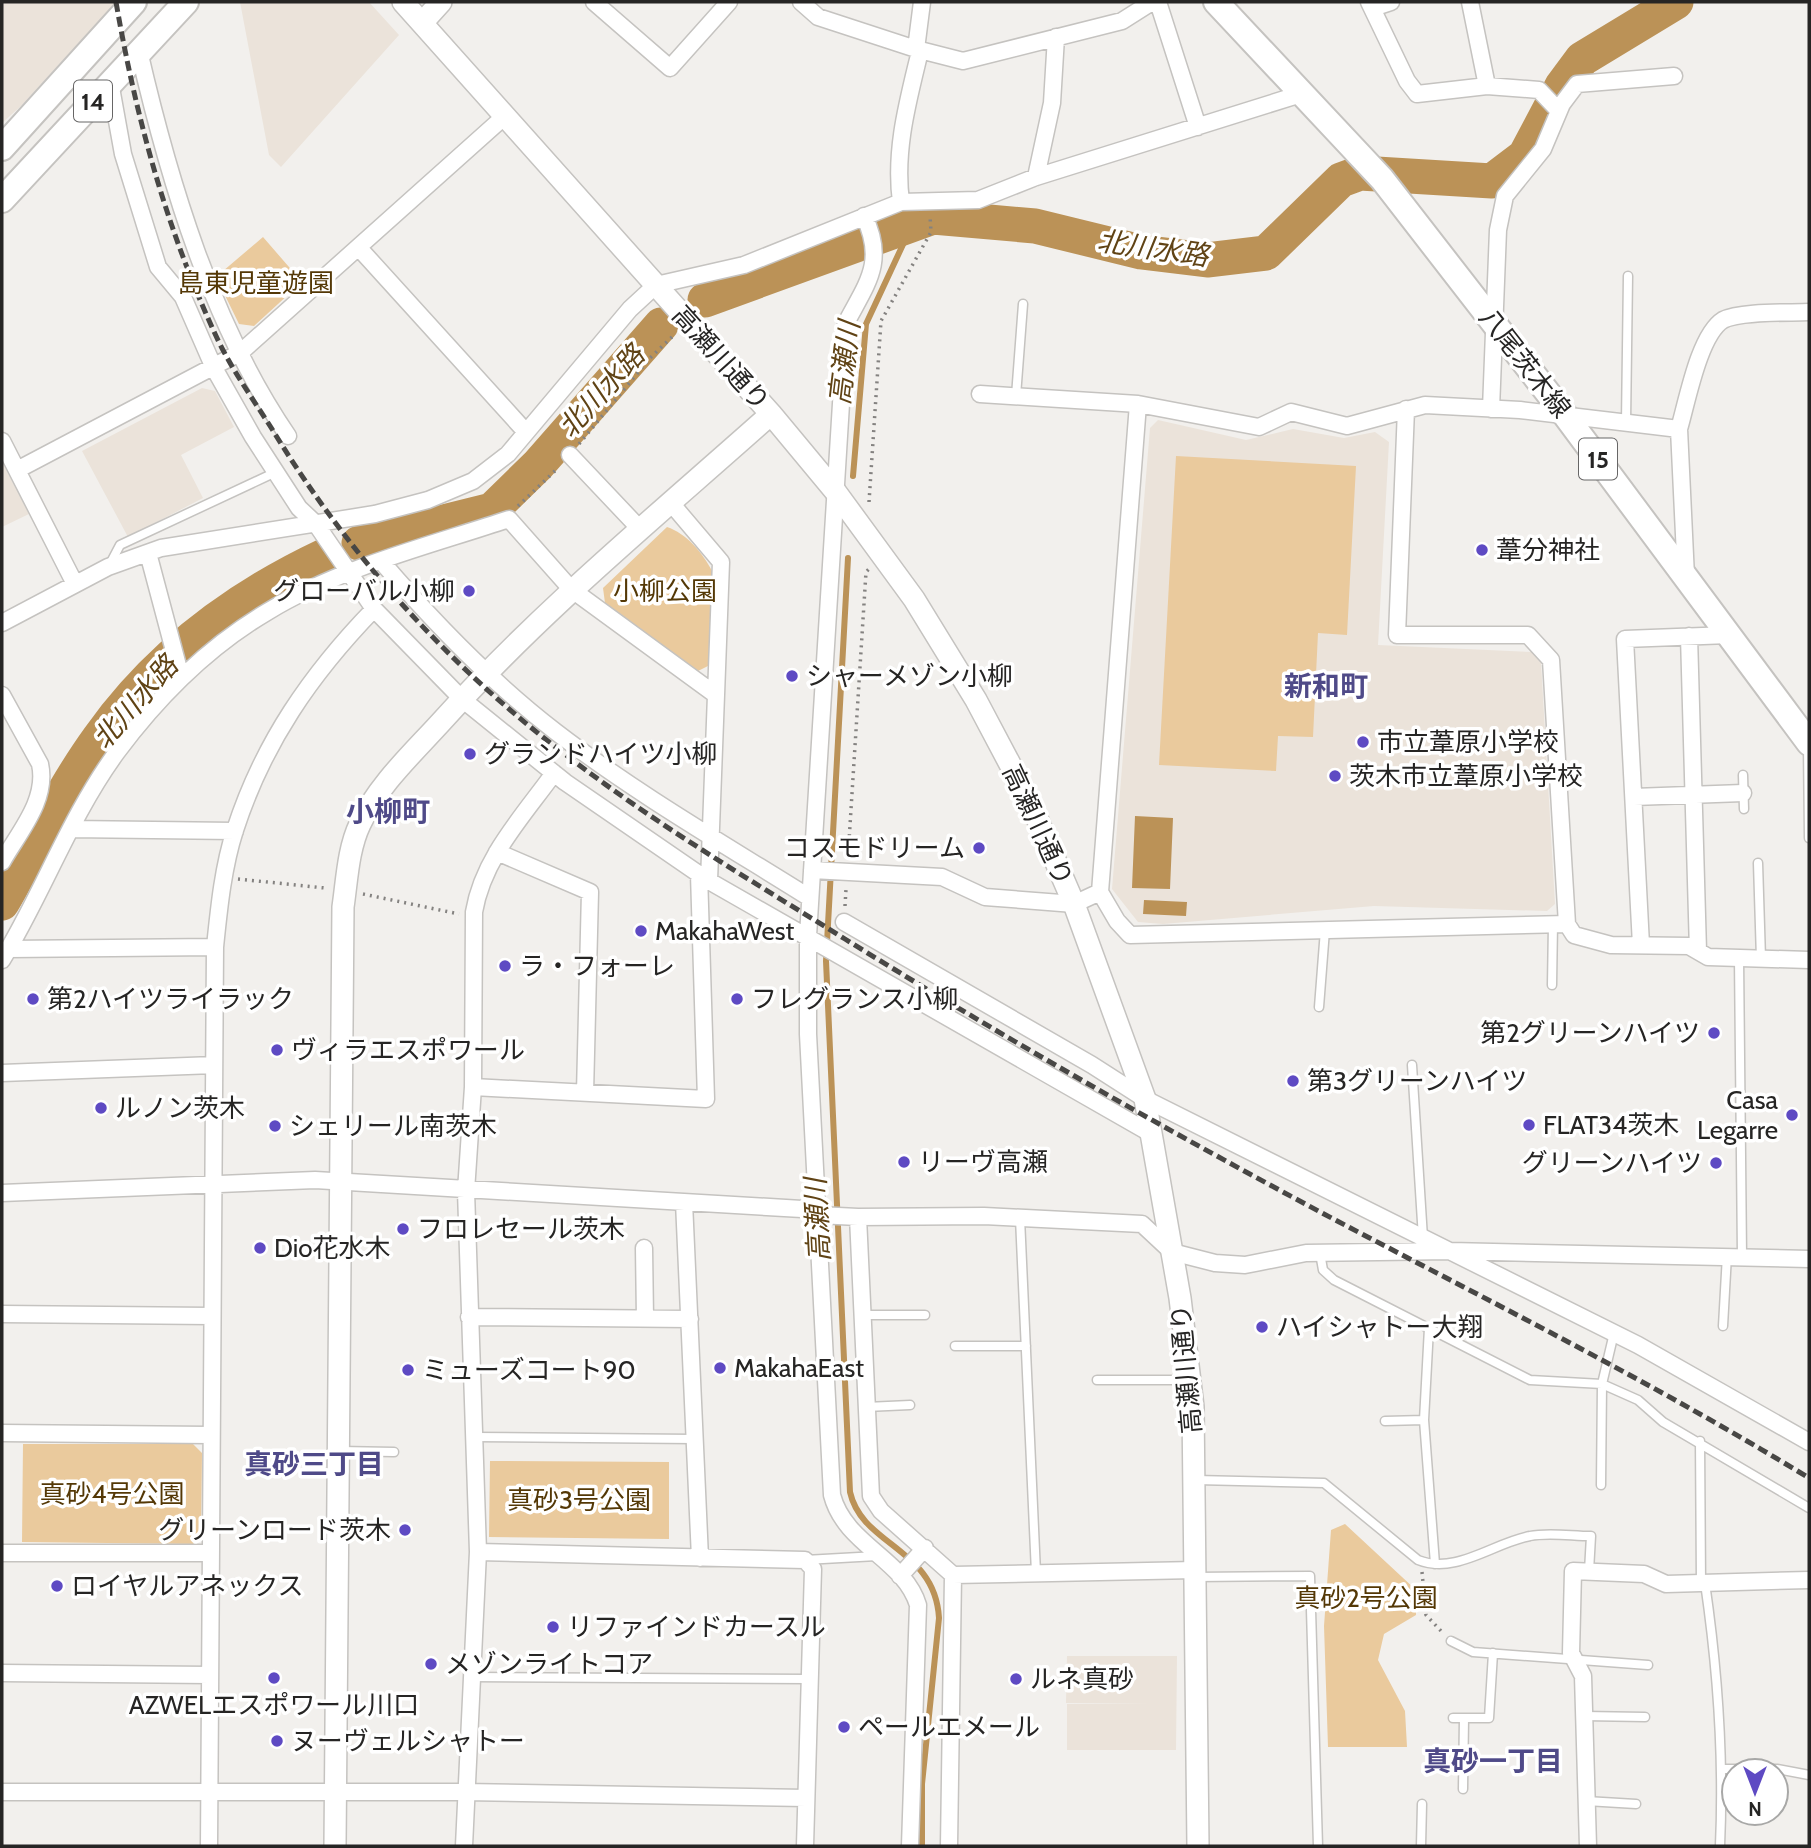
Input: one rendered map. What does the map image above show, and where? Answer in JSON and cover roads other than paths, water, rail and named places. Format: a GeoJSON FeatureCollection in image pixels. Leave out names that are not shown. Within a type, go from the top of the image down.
{"type":"FeatureCollection","features":[{"type":"Feature","properties":{"kind":"main road","name":"14"},"geometry":{"type":"LineString","coordinates":[[2,148],[134,2]]}},
{"type":"Feature","properties":{"kind":"main road","name":"14"},"geometry":{"type":"LineString","coordinates":[[2,200],[186,2]]}},
{"type":"Feature","properties":{"kind":"main road","name":"八尾茨木線"},"geometry":{"type":"LineString","coordinates":[[1216,2],[1374,170],[1496,324],[1809,743]]}},
{"type":"Feature","properties":{"kind":"street","name":"高瀬川通り"},"geometry":{"type":"LineString","coordinates":[[403,2],[771,414],[835,491],[914,599],[976,700],[1030,802],[1074,904],[1145,1099],[1172,1252],[1189,1380],[1194,1480],[1198,1846]]}},
{"type":"Feature","properties":{"kind":"street"},"geometry":{"type":"LineString","coordinates":[[422,23],[441,2]]}},
{"type":"Feature","properties":{"kind":"street"},"geometry":{"type":"LineString","coordinates":[[594,2],[670,68],[729,2]]}},
{"type":"Feature","properties":{"kind":"street"},"geometry":{"type":"LineString","coordinates":[[801,2],[818,18],[918,50],[963,61],[1122,21],[1151,3],[1198,127]]}},
{"type":"Feature","properties":{"kind":"street"},"geometry":{"type":"LineString","coordinates":[[901,202],[899,165],[903,123],[918,50],[922,2]]}},
{"type":"Feature","properties":{"kind":"street"},"geometry":{"type":"LineString","coordinates":[[1391,2],[1371,5],[1407,81],[1417,93],[1487,86],[1539,90],[1559,111]]}},
{"type":"Feature","properties":{"kind":"street"},"geometry":{"type":"LineString","coordinates":[[1471,2],[1487,86]]}},
{"type":"Feature","properties":{"kind":"street"},"geometry":{"type":"LineString","coordinates":[[1036,177],[1052,103],[1056,37]]}},
{"type":"Feature","properties":{"kind":"street"},"geometry":{"type":"LineString","coordinates":[[139,51],[181,204],[241,352],[270,410],[288,436]]}},
{"type":"Feature","properties":{"kind":"street"},"geometry":{"type":"LineString","coordinates":[[1491,408],[1498,230],[1505,196],[1543,149],[1559,111],[1577,84],[1674,76]]}},
{"type":"Feature","properties":{"kind":"street"},"geometry":{"type":"LineString","coordinates":[[110,82],[123,154],[146,236],[158,267],[183,297],[214,368],[299,508],[316,524],[374,609],[462,699],[554,773],[704,878],[1150,1133]]}},
{"type":"Feature","properties":{"kind":"street"},"geometry":{"type":"LineString","coordinates":[[2,623],[108,567],[148,553],[239,534],[316,524],[428,500],[473,481],[508,454],[630,309],[656,285],[744,265],[866,220],[901,202],[978,200],[1036,177],[1301,94]]}},
{"type":"Feature","properties":{"kind":"street"},"geometry":{"type":"LineString","coordinates":[[17,470],[241,352],[506,116]]}},
{"type":"Feature","properties":{"kind":"street"},"geometry":{"type":"LineString","coordinates":[[866,220],[876,245],[874,267],[846,323],[815,870],[810,898],[812,938],[808,1034],[821,1215],[832,1495],[845,1526],[877,1556],[902,1574],[915,1596],[919,1614],[911,1846]]}},
{"type":"Feature","properties":{"kind":"street"},"geometry":{"type":"LineString","coordinates":[[359,248],[525,431]]}},
{"type":"Feature","properties":{"kind":"street"},"geometry":{"type":"LineString","coordinates":[[1686,578],[1679,429],[1704,346],[1712,331],[1724,320],[1809,312]]}},
{"type":"Feature","properties":{"kind":"street"},"geometry":{"type":"LineString","coordinates":[[980,394],[1138,404],[1259,427],[1291,412],[1348,426],[1425,405],[1491,408],[1679,429]]}},
{"type":"Feature","properties":{"kind":"street"},"geometry":{"type":"LineString","coordinates":[[1138,404],[1100,892],[1130,935],[1560,924],[1574,935],[1611,945],[1689,946],[1708,957],[1809,960]]}},
{"type":"Feature","properties":{"kind":"street"},"geometry":{"type":"LineString","coordinates":[[1406,410],[1397,635],[1528,635],[1551,660],[1560,924]]}},
{"type":"Feature","properties":{"kind":"street"},"geometry":{"type":"LineString","coordinates":[[335,1846],[343,1182],[343,907],[349,863],[359,825],[384,785],[486,673],[571,589],[771,414]]}},
{"type":"Feature","properties":{"kind":"street"},"geometry":{"type":"LineString","coordinates":[[2,441],[75,584]]}},
{"type":"Feature","properties":{"kind":"street"},"geometry":{"type":"LineString","coordinates":[[570,455],[640,529]]}},
{"type":"Feature","properties":{"kind":"street"},"geometry":{"type":"LineString","coordinates":[[473,1087],[706,1099],[704,878],[710,836],[721,562],[671,503]]}},
{"type":"Feature","properties":{"kind":"street"},"geometry":{"type":"LineString","coordinates":[[215,947],[5,954],[71,829],[117,752],[180,672],[267,612],[349,573],[509,519],[571,589],[716,695]]}},
{"type":"Feature","properties":{"kind":"street"},"geometry":{"type":"LineString","coordinates":[[148,553],[180,672]]}},
{"type":"Feature","properties":{"kind":"street"},"geometry":{"type":"LineString","coordinates":[[382,561],[441,631],[557,733],[710,836],[810,898]]}},
{"type":"Feature","properties":{"kind":"street"},"geometry":{"type":"LineString","coordinates":[[209,1846],[215,947],[221,891],[235,831],[284,722],[312,678],[374,609]]}},
{"type":"Feature","properties":{"kind":"street"},"geometry":{"type":"LineString","coordinates":[[1641,945],[1625,639],[1729,635]]}},
{"type":"Feature","properties":{"kind":"street"},"geometry":{"type":"LineString","coordinates":[[1689,636],[1698,951]]}},
{"type":"Feature","properties":{"kind":"street"},"geometry":{"type":"LineString","coordinates":[[2,695],[40,764],[42,783],[41,795],[2,862]]}},
{"type":"Feature","properties":{"kind":"street"},"geometry":{"type":"LineString","coordinates":[[464,1846],[464,1792],[478,1552],[466,1191],[473,1087],[474,912],[478,887],[497,852],[554,773]]}},
{"type":"Feature","properties":{"kind":"street"},"geometry":{"type":"LineString","coordinates":[[1634,797],[1694,794],[1744,801]]}},
{"type":"Feature","properties":{"kind":"street"},"geometry":{"type":"LineString","coordinates":[[71,829],[235,831]]}},
{"type":"Feature","properties":{"kind":"street"},"geometry":{"type":"LineString","coordinates":[[497,852],[590,892],[585,1093]]}},
{"type":"Feature","properties":{"kind":"street"},"geometry":{"type":"LineString","coordinates":[[815,870],[942,877],[985,897],[1074,904],[1100,892]]}},
{"type":"Feature","properties":{"kind":"street"},"geometry":{"type":"LineString","coordinates":[[845,922],[1092,1065],[1145,1099],[1614,1333],[1809,1442]]}},
{"type":"Feature","properties":{"kind":"street"},"geometry":{"type":"LineString","coordinates":[[2,1073],[214,1065]]}},
{"type":"Feature","properties":{"kind":"street"},"geometry":{"type":"LineString","coordinates":[[2,1193],[315,1180],[802,1209],[821,1215],[854,1217],[1020,1218],[1142,1224],[1172,1252],[1215,1263],[1245,1265],[1320,1253],[1450,1251],[1809,1259]]}},
{"type":"Feature","properties":{"kind":"street"},"geometry":{"type":"LineString","coordinates":[[684,1202],[700,1558]]}},
{"type":"Feature","properties":{"kind":"street"},"geometry":{"type":"LineString","coordinates":[[854,1217],[871,1496],[881,1511],[953,1575],[1195,1573]]}},
{"type":"Feature","properties":{"kind":"street"},"geometry":{"type":"LineString","coordinates":[[644,1248],[645,1319]]}},
{"type":"Feature","properties":{"kind":"street"},"geometry":{"type":"LineString","coordinates":[[2,1314],[211,1316]]}},
{"type":"Feature","properties":{"kind":"street"},"geometry":{"type":"LineString","coordinates":[[469,1317],[690,1319]]}},
{"type":"Feature","properties":{"kind":"street"},"geometry":{"type":"LineString","coordinates":[[2,1433],[210,1435]]}},
{"type":"Feature","properties":{"kind":"street"},"geometry":{"type":"LineString","coordinates":[[902,1574],[923,1550]]}},
{"type":"Feature","properties":{"kind":"street"},"geometry":{"type":"LineString","coordinates":[[478,1552],[805,1560],[813,1569],[805,1846]]}},
{"type":"Feature","properties":{"kind":"street"},"geometry":{"type":"LineString","coordinates":[[2,1553],[210,1553]]}},
{"type":"Feature","properties":{"kind":"street"},"geometry":{"type":"LineString","coordinates":[[1588,1846],[1583,1676],[1571,1653],[1573,1570],[1644,1574],[1666,1584],[1809,1580]]}},
{"type":"Feature","properties":{"kind":"street"},"geometry":{"type":"LineString","coordinates":[[949,1846],[953,1575]]}},
{"type":"Feature","properties":{"kind":"street"},"geometry":{"type":"LineString","coordinates":[[2,1673],[210,1675]]}},
{"type":"Feature","properties":{"kind":"street"},"geometry":{"type":"LineString","coordinates":[[2,1792],[464,1792],[806,1798]]}},
{"type":"Feature","properties":{"kind":"lane"},"geometry":{"type":"LineString","coordinates":[[1626,422],[1628,276]]}},
{"type":"Feature","properties":{"kind":"lane"},"geometry":{"type":"LineString","coordinates":[[1016,396],[1023,304]]}},
{"type":"Feature","properties":{"kind":"lane"},"geometry":{"type":"LineString","coordinates":[[108,567],[120,545],[276,472]]}},
{"type":"Feature","properties":{"kind":"lane"},"geometry":{"type":"LineString","coordinates":[[1809,743],[1809,838]]}},
{"type":"Feature","properties":{"kind":"lane"},"geometry":{"type":"LineString","coordinates":[[1743,775],[1744,801]]}},
{"type":"Feature","properties":{"kind":"lane"},"geometry":{"type":"LineString","coordinates":[[1758,863],[1761,959]]}},
{"type":"Feature","properties":{"kind":"lane"},"geometry":{"type":"LineString","coordinates":[[1552,985],[1560,924]]}},
{"type":"Feature","properties":{"kind":"lane"},"geometry":{"type":"LineString","coordinates":[[1319,1007],[1325,930]]}},
{"type":"Feature","properties":{"kind":"lane"},"geometry":{"type":"LineString","coordinates":[[1723,1326],[1735,1256],[1739,958]]}},
{"type":"Feature","properties":{"kind":"lane"},"geometry":{"type":"LineString","coordinates":[[1412,1065],[1423,1238]]}},
{"type":"Feature","properties":{"kind":"lane"},"geometry":{"type":"LineString","coordinates":[[1020,1218],[1036,1573]]}},
{"type":"Feature","properties":{"kind":"lane"},"geometry":{"type":"LineString","coordinates":[[1320,1253],[1323,1270],[1334,1280],[1530,1380],[1602,1384],[1638,1400],[1663,1422],[1700,1441],[1809,1508]]}},
{"type":"Feature","properties":{"kind":"lane"},"geometry":{"type":"LineString","coordinates":[[862,1315],[925,1315]]}},
{"type":"Feature","properties":{"kind":"lane"},"geometry":{"type":"LineString","coordinates":[[1429,1328],[1424,1420],[1435,1564]]}},
{"type":"Feature","properties":{"kind":"lane"},"geometry":{"type":"LineString","coordinates":[[1601,1485],[1602,1384],[1614,1333]]}},
{"type":"Feature","properties":{"kind":"lane"},"geometry":{"type":"LineString","coordinates":[[955,1346],[1026,1346]]}},
{"type":"Feature","properties":{"kind":"lane"},"geometry":{"type":"LineString","coordinates":[[1097,1380],[1189,1380]]}},
{"type":"Feature","properties":{"kind":"lane"},"geometry":{"type":"LineString","coordinates":[[866,1407],[910,1405]]}},
{"type":"Feature","properties":{"kind":"lane"},"geometry":{"type":"LineString","coordinates":[[1385,1421],[1424,1420]]}},
{"type":"Feature","properties":{"kind":"lane"},"geometry":{"type":"LineString","coordinates":[[474,1437],[694,1439]]}},
{"type":"Feature","properties":{"kind":"lane"},"geometry":{"type":"LineString","coordinates":[[1700,1441],[1703,1583],[1717,1667],[1722,1757]]}},
{"type":"Feature","properties":{"kind":"lane"},"geometry":{"type":"LineString","coordinates":[[340,1451],[394,1452]]}},
{"type":"Feature","properties":{"kind":"lane"},"geometry":{"type":"LineString","coordinates":[[1194,1480],[1324,1483],[1421,1560],[1435,1564],[1475,1557],[1531,1535],[1591,1536],[1590,1571]]}},
{"type":"Feature","properties":{"kind":"lane"},"geometry":{"type":"LineString","coordinates":[[805,1560],[877,1556]]}},
{"type":"Feature","properties":{"kind":"lane"},"geometry":{"type":"LineString","coordinates":[[1195,1573],[1310,1576],[1318,1846]]}},
{"type":"Feature","properties":{"kind":"lane"},"geometry":{"type":"LineString","coordinates":[[1451,1641],[1461,1649],[1493,1653],[1648,1665]]}},
{"type":"Feature","properties":{"kind":"lane"},"geometry":{"type":"LineString","coordinates":[[1453,1718],[1489,1718],[1493,1653]]}},
{"type":"Feature","properties":{"kind":"lane"},"geometry":{"type":"LineString","coordinates":[[471,1677],[808,1679]]}},
{"type":"Feature","properties":{"kind":"lane"},"geometry":{"type":"LineString","coordinates":[[1584,1716],[1645,1717]]}},
{"type":"Feature","properties":{"kind":"lane"},"geometry":{"type":"LineString","coordinates":[[1463,1789],[1464,1718]]}},
{"type":"Feature","properties":{"kind":"lane"},"geometry":{"type":"LineString","coordinates":[[1790,1771],[1809,1775]]}},
{"type":"Feature","properties":{"kind":"lane"},"geometry":{"type":"LineString","coordinates":[[1585,1801],[1636,1804]]}},
{"type":"Feature","properties":{"kind":"lane"},"geometry":{"type":"LineString","coordinates":[[1421,1846],[1422,1804]]}},
{"type":"Feature","properties":{"kind":"lane"},"geometry":{"type":"LineString","coordinates":[[1720,1846],[1721,1827]]}},
{"type":"Feature","properties":{"kind":"waterway","name":"北川水路"},"geometry":{"type":"LineString","coordinates":[[705,300],[933,217],[1035,226],[1141,252],[1207,260],[1266,253],[1341,180],[1360,173],[1492,181],[1525,156],[1562,86],[1582,59],[1676,2]]}},
{"type":"Feature","properties":{"kind":"waterway","name":"高瀬川"},"geometry":{"type":"LineString","coordinates":[[853,476],[866,324],[913,223]]}},
{"type":"Feature","properties":{"kind":"waterway","name":"北川水路"},"geometry":{"type":"LineString","coordinates":[[359,543],[492,510],[538,465],[661,325]]}},
{"type":"Feature","properties":{"kind":"waterway","name":"北川水路"},"geometry":{"type":"LineString","coordinates":[[2,903],[86,757],[122,708],[146,681],[172,655],[229,610],[324,556]]}},
{"type":"Feature","properties":{"kind":"waterway","name":"高瀬川"},"geometry":{"type":"LineString","coordinates":[[848,558],[826,961],[850,1492],[857,1510],[868,1525],[912,1562],[925,1576],[935,1595],[939,1618],[922,1784],[922,1846]]}},
{"type":"Feature","properties":{"kind":"railway"},"geometry":{"type":"LineString","coordinates":[[116,2],[133,88],[155,173],[183,257],[223,350],[302,476],[369,565],[405,608],[444,648],[526,724],[603,783],[671,829],[963,1011],[1202,1148],[1630,1375],[1809,1478]]}},
{"type":"Feature","properties":{"kind":"place","name":"葦分神社"},"geometry":{"type":"Point","coordinates":[1482,550]}},
{"type":"Feature","properties":{"kind":"place","name":"グローバル小柳"},"geometry":{"type":"Point","coordinates":[469,591]}},
{"type":"Feature","properties":{"kind":"place","name":"シャーメゾン小柳"},"geometry":{"type":"Point","coordinates":[792,676]}},
{"type":"Feature","properties":{"kind":"place","name":"市立葦原小学校"},"geometry":{"type":"Point","coordinates":[1363,742]}},
{"type":"Feature","properties":{"kind":"place","name":"グランドハイツ小柳"},"geometry":{"type":"Point","coordinates":[470,754]}},
{"type":"Feature","properties":{"kind":"place","name":"茨木市立葦原小学校"},"geometry":{"type":"Point","coordinates":[1335,776]}},
{"type":"Feature","properties":{"kind":"place","name":"コスモドリーム"},"geometry":{"type":"Point","coordinates":[979,848]}},
{"type":"Feature","properties":{"kind":"place","name":"MakahaWest"},"geometry":{"type":"Point","coordinates":[641,931]}},
{"type":"Feature","properties":{"kind":"place","name":"ラ・フォーレ"},"geometry":{"type":"Point","coordinates":[505,966]}},
{"type":"Feature","properties":{"kind":"place","name":"第2ハイツライラック"},"geometry":{"type":"Point","coordinates":[33,999]}},
{"type":"Feature","properties":{"kind":"place","name":"フレグランス小柳"},"geometry":{"type":"Point","coordinates":[737,999]}},
{"type":"Feature","properties":{"kind":"place","name":"第2グリーンハイツ"},"geometry":{"type":"Point","coordinates":[1714,1033]}},
{"type":"Feature","properties":{"kind":"place","name":"ヴィラエスポワール"},"geometry":{"type":"Point","coordinates":[277,1050]}},
{"type":"Feature","properties":{"kind":"place","name":"第3グリーンハイツ"},"geometry":{"type":"Point","coordinates":[1293,1081]}},
{"type":"Feature","properties":{"kind":"place","name":"ルノン茨木"},"geometry":{"type":"Point","coordinates":[101,1108]}},
{"type":"Feature","properties":{"kind":"place","name":"Casa Legarre"},"geometry":{"type":"Point","coordinates":[1792,1115]}},
{"type":"Feature","properties":{"kind":"place","name":"FLAT34茨木"},"geometry":{"type":"Point","coordinates":[1529,1125]}},
{"type":"Feature","properties":{"kind":"place","name":"シェリール南茨木"},"geometry":{"type":"Point","coordinates":[275,1126]}},
{"type":"Feature","properties":{"kind":"place","name":"リーヴ高瀬"},"geometry":{"type":"Point","coordinates":[904,1162]}},
{"type":"Feature","properties":{"kind":"place","name":"グリーンハイツ"},"geometry":{"type":"Point","coordinates":[1716,1163]}},
{"type":"Feature","properties":{"kind":"place","name":"フロレセール茨木"},"geometry":{"type":"Point","coordinates":[403,1229]}},
{"type":"Feature","properties":{"kind":"place","name":"Dio花水木"},"geometry":{"type":"Point","coordinates":[260,1248]}},
{"type":"Feature","properties":{"kind":"place","name":"ハイシャトー大翔"},"geometry":{"type":"Point","coordinates":[1262,1327]}},
{"type":"Feature","properties":{"kind":"place","name":"MakahaEast"},"geometry":{"type":"Point","coordinates":[720,1368]}},
{"type":"Feature","properties":{"kind":"place","name":"ミューズコート90"},"geometry":{"type":"Point","coordinates":[408,1370]}},
{"type":"Feature","properties":{"kind":"place","name":"グリーンロード茨木"},"geometry":{"type":"Point","coordinates":[405,1530]}},
{"type":"Feature","properties":{"kind":"place","name":"ロイヤルアネックス"},"geometry":{"type":"Point","coordinates":[57,1586]}},
{"type":"Feature","properties":{"kind":"place","name":"リファインドカースル"},"geometry":{"type":"Point","coordinates":[553,1627]}},
{"type":"Feature","properties":{"kind":"place","name":"メゾンライトコア"},"geometry":{"type":"Point","coordinates":[431,1664]}},
{"type":"Feature","properties":{"kind":"place","name":"AZWELエスポワール川口"},"geometry":{"type":"Point","coordinates":[274,1678]}},
{"type":"Feature","properties":{"kind":"place","name":"ルネ真砂"},"geometry":{"type":"Point","coordinates":[1016,1679]}},
{"type":"Feature","properties":{"kind":"place","name":"ペールエメール"},"geometry":{"type":"Point","coordinates":[844,1727]}},
{"type":"Feature","properties":{"kind":"place","name":"ヌーヴェルシャトー"},"geometry":{"type":"Point","coordinates":[277,1741]}},
{"type":"Feature","properties":{"kind":"district","name":"新和町"},"geometry":{"type":"Point","coordinates":[1326,686]}},
{"type":"Feature","properties":{"kind":"district","name":"小柳町"},"geometry":{"type":"Point","coordinates":[388,811]}},
{"type":"Feature","properties":{"kind":"district","name":"真砂三丁目"},"geometry":{"type":"Point","coordinates":[314,1464]}},
{"type":"Feature","properties":{"kind":"district","name":"真砂一丁目"},"geometry":{"type":"Point","coordinates":[1493,1761]}},
{"type":"Feature","properties":{"kind":"park label","name":"島東児童遊園"},"geometry":{"type":"Point","coordinates":[256,283]}},
{"type":"Feature","properties":{"kind":"park label","name":"小柳公園"},"geometry":{"type":"Point","coordinates":[665,591]}},
{"type":"Feature","properties":{"kind":"park label","name":"真砂4号公園"},"geometry":{"type":"Point","coordinates":[112,1494]}},
{"type":"Feature","properties":{"kind":"park label","name":"真砂3号公園"},"geometry":{"type":"Point","coordinates":[579,1500]}},
{"type":"Feature","properties":{"kind":"park label","name":"真砂2号公園"},"geometry":{"type":"Point","coordinates":[1366,1598]}}]}
